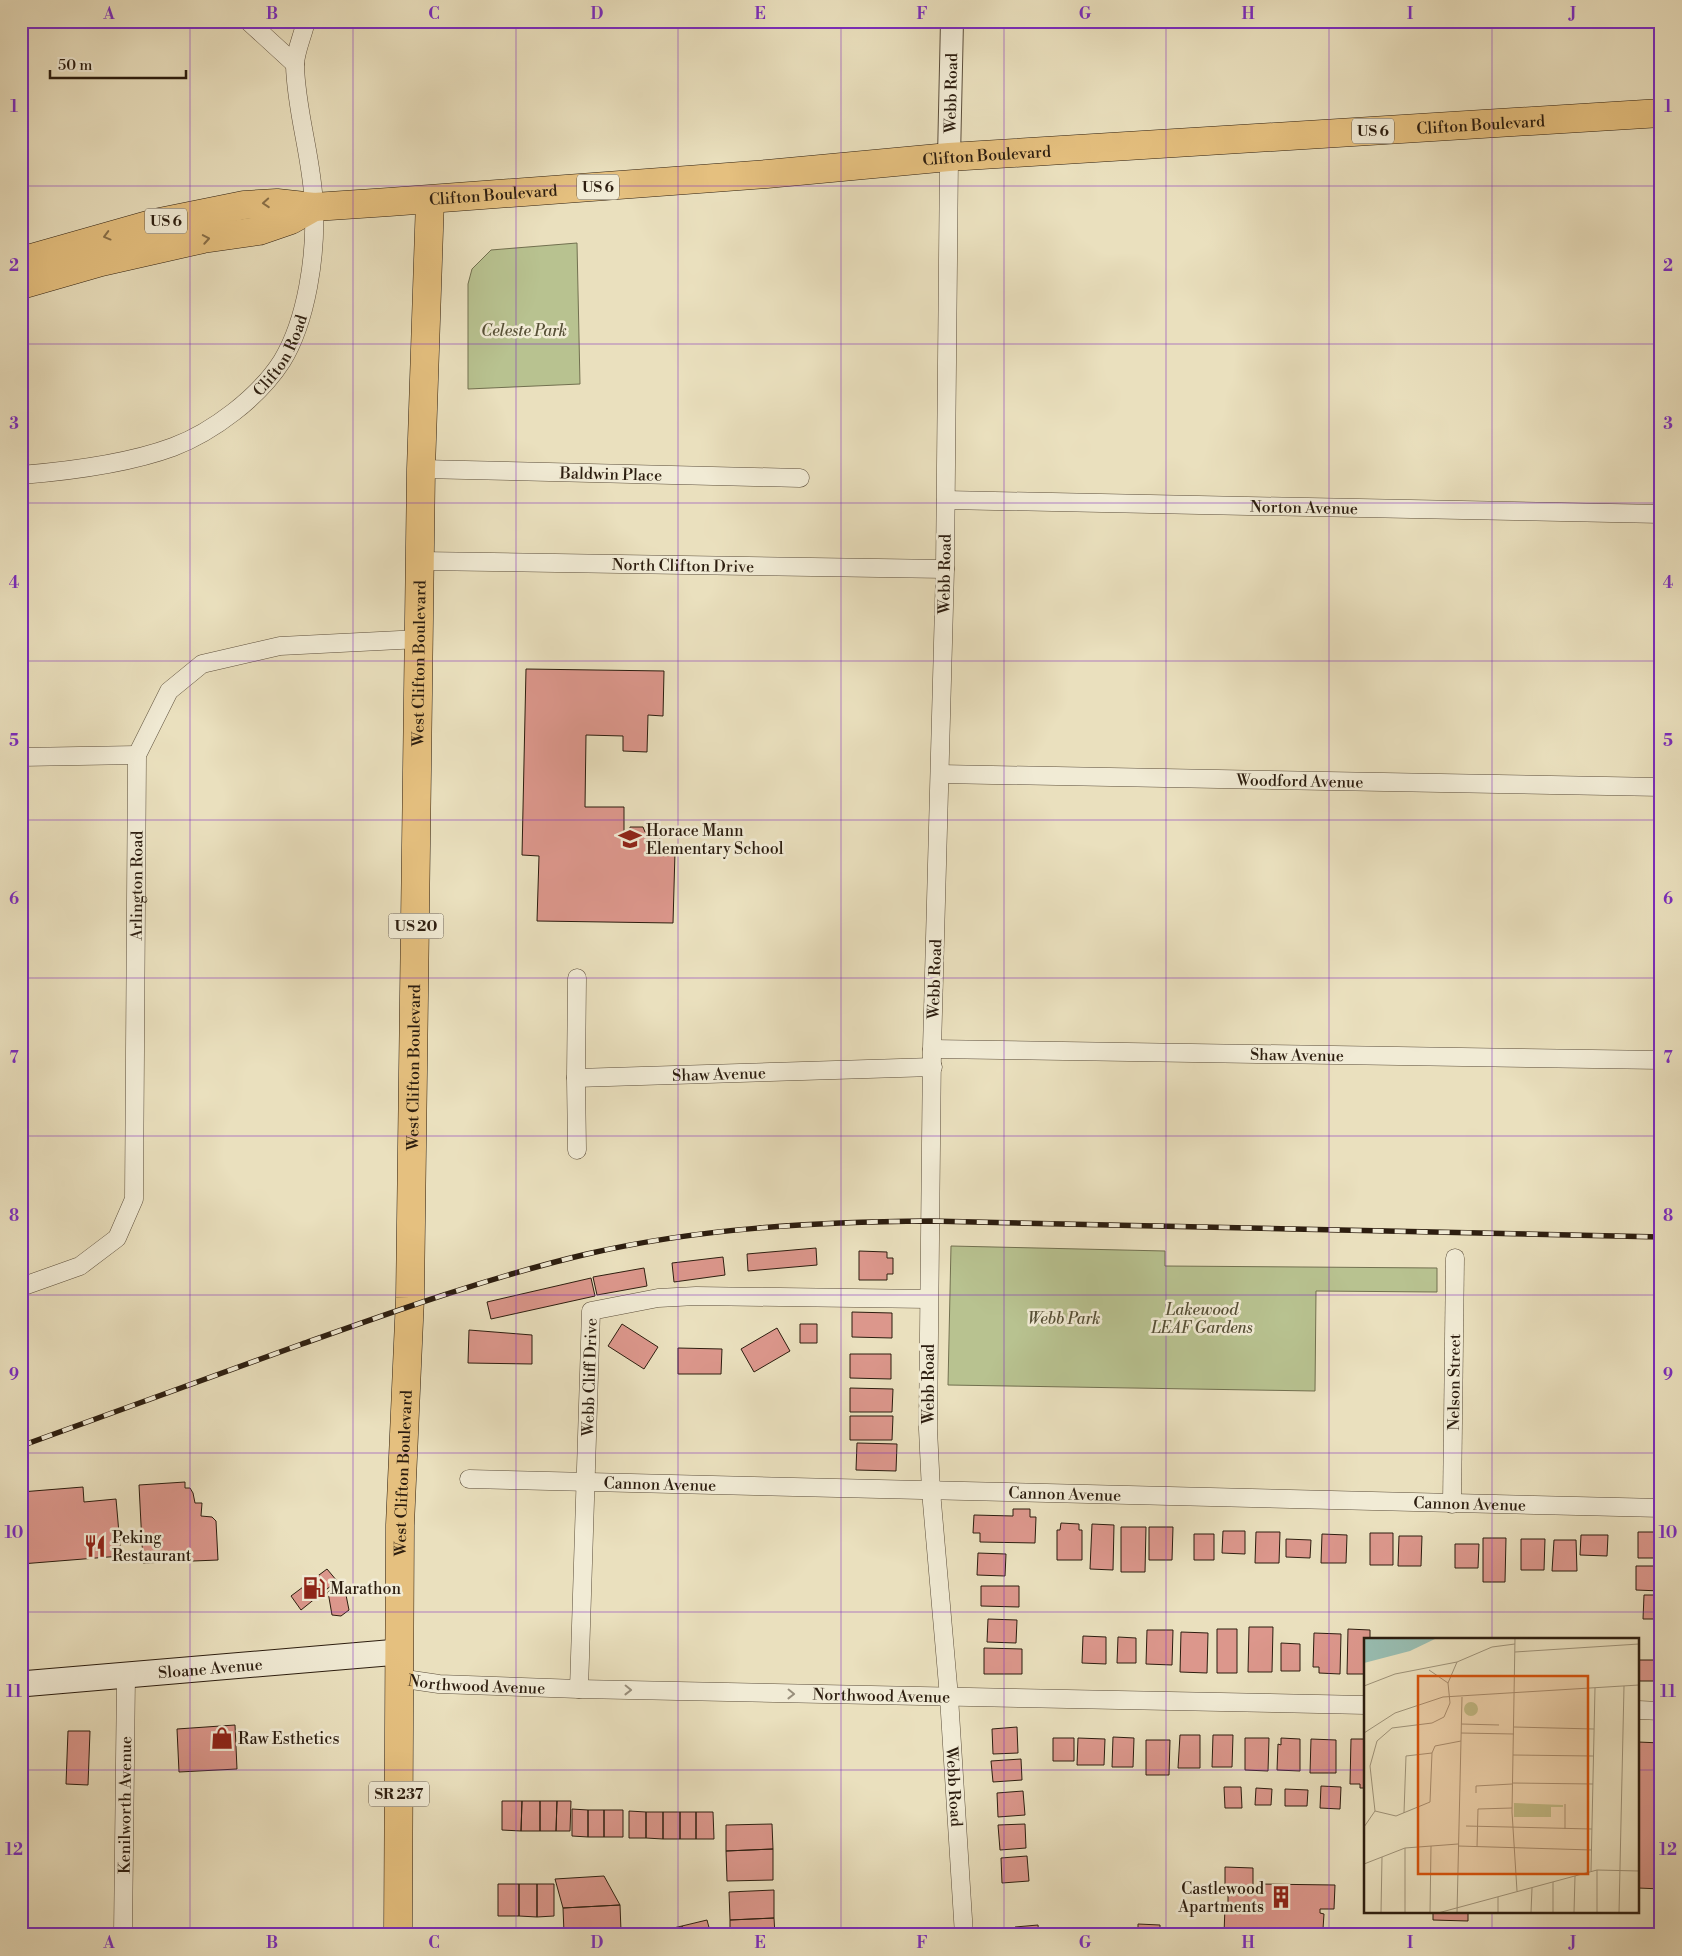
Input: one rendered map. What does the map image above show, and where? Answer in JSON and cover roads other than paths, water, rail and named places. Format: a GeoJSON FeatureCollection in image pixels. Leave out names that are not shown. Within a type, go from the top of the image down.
{"type":"FeatureCollection","features":[{"type":"Feature","properties":{"kind":"main road","name":"Clifton Boulevard"},"geometry":{"type":"LineString","coordinates":[[21,261],[154,223],[244,205],[277,203],[314,206],[430,200],[767,174],[949,157],[1661,113]]}},
{"type":"Feature","properties":{"kind":"main road","name":"West Clifton Boulevard"},"geometry":{"type":"LineString","coordinates":[[398,1935],[398,1666],[401,1480],[411,1221],[422,469],[430,200]]}},
{"type":"Feature","properties":{"kind":"main road","name":"Clifton Boulevard"},"geometry":{"type":"LineString","coordinates":[[21,285],[102,262],[203,239],[259,231],[290,220],[314,206]]}},
{"type":"Feature","properties":{"kind":"main road","name":"Sloane Avenue"},"geometry":{"type":"LineString","coordinates":[[21,1684],[126,1676],[398,1666]]}},
{"type":"Feature","properties":{"kind":"street"},"geometry":{"type":"LineString","coordinates":[[248,21],[295,64]]}},
{"type":"Feature","properties":{"kind":"street","name":"Clifton Road"},"geometry":{"type":"LineString","coordinates":[[21,475],[68,470],[142,456],[174,446],[216,425],[252,396],[282,361],[300,319],[313,263],[314,206],[295,64],[306,21]]}},
{"type":"Feature","properties":{"kind":"street","name":"Webb Road"},"geometry":{"type":"LineString","coordinates":[[952,21],[945,569],[932,1058],[928,1429],[964,1935]]}},
{"type":"Feature","properties":{"kind":"street","name":"Baldwin Place"},"geometry":{"type":"LineString","coordinates":[[422,469],[800,478]]}},
{"type":"Feature","properties":{"kind":"street","name":"Norton Avenue"},"geometry":{"type":"LineString","coordinates":[[946,500],[1661,514]]}},
{"type":"Feature","properties":{"kind":"street","name":"North Clifton Drive"},"geometry":{"type":"LineString","coordinates":[[422,561],[945,569]]}},
{"type":"Feature","properties":{"kind":"street","name":"Arlington Road"},"geometry":{"type":"LineString","coordinates":[[21,1287],[80,1266],[117,1238],[134,1199],[137,755],[169,691],[202,664],[280,646],[420,639]]}},
{"type":"Feature","properties":{"kind":"street"},"geometry":{"type":"LineString","coordinates":[[21,757],[137,755]]}},
{"type":"Feature","properties":{"kind":"street","name":"Woodford Avenue"},"geometry":{"type":"LineString","coordinates":[[940,774],[1661,787]]}},
{"type":"Feature","properties":{"kind":"street"},"geometry":{"type":"LineString","coordinates":[[577,978],[577,1150]]}},
{"type":"Feature","properties":{"kind":"street","name":"Shaw Avenue"},"geometry":{"type":"LineString","coordinates":[[576,1078],[932,1058],[1661,1060]]}},
{"type":"Feature","properties":{"kind":"street","name":"Nelson Street"},"geometry":{"type":"LineString","coordinates":[[1452,1504],[1455,1258]]}},
{"type":"Feature","properties":{"kind":"street","name":"Webb Cliff Drive"},"geometry":{"type":"LineString","coordinates":[[580,1689],[592,1311],[639,1301],[696,1296],[928,1299]]}},
{"type":"Feature","properties":{"kind":"street","name":"Cannon Avenue"},"geometry":{"type":"LineString","coordinates":[[469,1479],[587,1480],[931,1491],[1661,1508]]}},
{"type":"Feature","properties":{"kind":"street","name":"Northwood Avenue"},"geometry":{"type":"LineString","coordinates":[[398,1666],[439,1684],[580,1689],[1364,1705]]}},
{"type":"Feature","properties":{"kind":"street","name":"Kenilworth Avenue"},"geometry":{"type":"LineString","coordinates":[[124,1935],[126,1676]]}},
{"type":"Feature","properties":{"kind":"street"},"geometry":{"type":"LineString","coordinates":[[1640,1710],[1661,1711]]}},
{"type":"Feature","properties":{"kind":"railway"},"geometry":{"type":"LineString","coordinates":[[21,1446],[407,1307],[479,1284],[587,1254],[629,1245],[714,1232],[800,1225],[930,1221],[1661,1237]]}},
{"type":"Feature","properties":{"kind":"place","name":"Horace Mann Elementary School"},"geometry":{"type":"Point","coordinates":[630,839]}},
{"type":"Feature","properties":{"kind":"place","name":"Peking Restaurant"},"geometry":{"type":"Point","coordinates":[95,1546]}},
{"type":"Feature","properties":{"kind":"place","name":"Marathon"},"geometry":{"type":"Point","coordinates":[314,1588]}},
{"type":"Feature","properties":{"kind":"place","name":"Raw Esthetics"},"geometry":{"type":"Point","coordinates":[222,1738]}},
{"type":"Feature","properties":{"kind":"place","name":"Castlewood Apartments"},"geometry":{"type":"Point","coordinates":[1281,1897]}},
{"type":"Feature","properties":{"kind":"park label","name":"Celeste Park"},"geometry":{"type":"Point","coordinates":[524,330]}},
{"type":"Feature","properties":{"kind":"park label","name":"Webb Park"},"geometry":{"type":"Point","coordinates":[1064,1318]}},
{"type":"Feature","properties":{"kind":"park label","name":"Lakewood LEAF Gardens"},"geometry":{"type":"Point","coordinates":[1202,1318]}}]}
